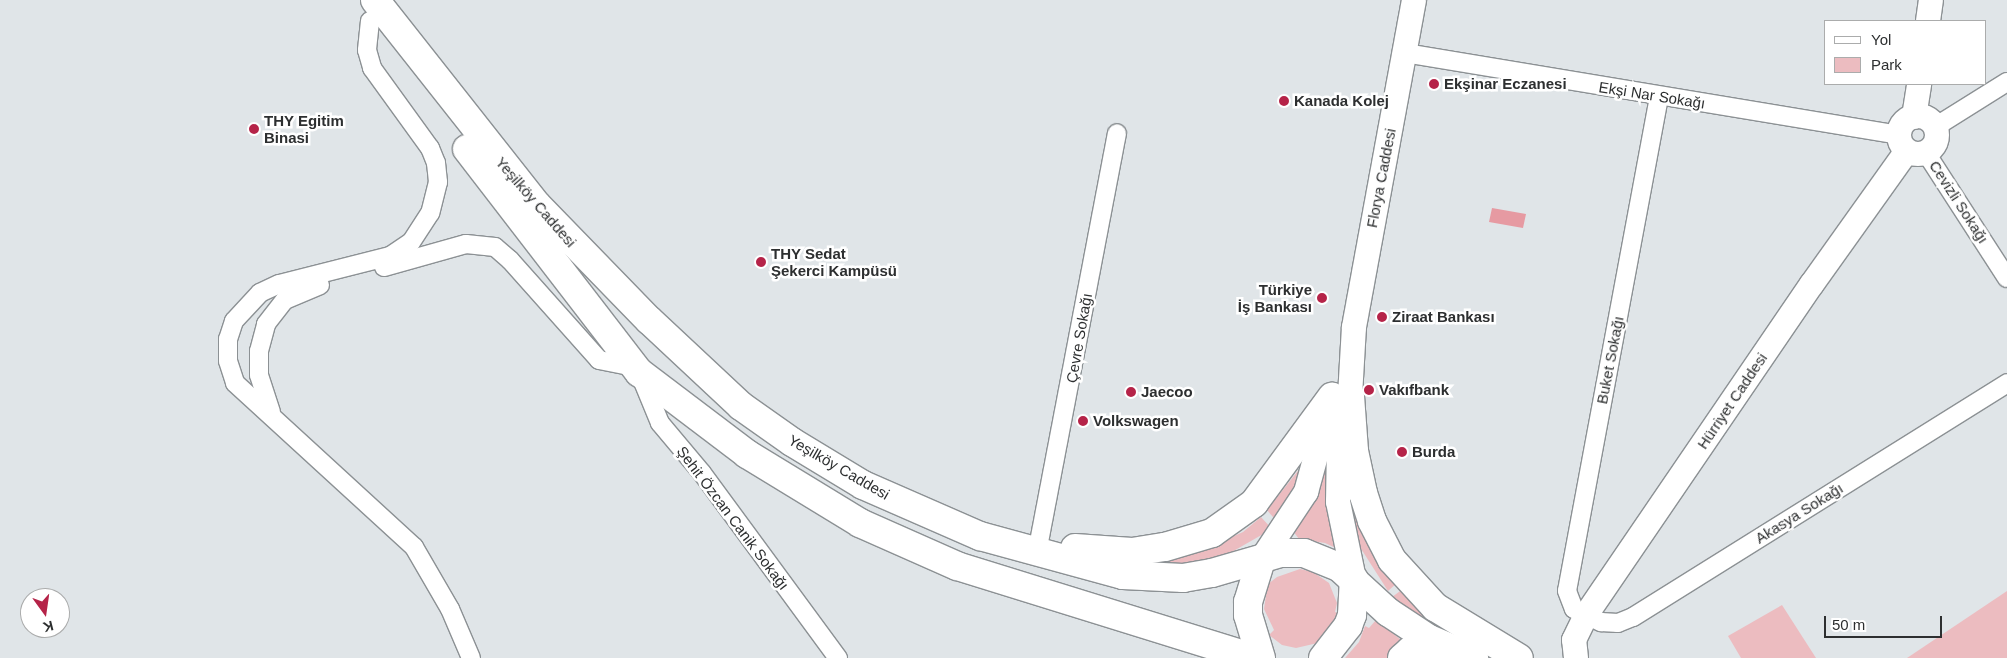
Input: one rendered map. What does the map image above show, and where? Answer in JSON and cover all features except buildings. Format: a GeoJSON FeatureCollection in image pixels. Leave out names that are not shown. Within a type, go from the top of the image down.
{"type":"FeatureCollection","features":[{"type":"Feature","properties":{"kind":"highway","name":"Yeşilköy Caddesi"},"geometry":{"type":"LineString","coordinates":[[354,0],[373,11],[537,205],[710,380],[792,442],[863,485],[980,536],[1097,568],[1151,578],[1212,574],[1281,553],[1304,553],[1339,567],[1408,627],[1452,651],[1474,658]]}},
{"type":"Feature","properties":{"kind":"highway","name":"Yeşilköy Caddesi"},"geometry":{"type":"LineString","coordinates":[[373,11],[637,369],[747,454],[811,495],[908,546],[1028,589],[1255,658]]}},
{"type":"Feature","properties":{"kind":"highway"},"geometry":{"type":"LineString","coordinates":[[980,536],[1039,542],[1104,552],[1132,552],[1165,547],[1212,533],[1254,503],[1341,396]]}},
{"type":"Feature","properties":{"kind":"highway"},"geometry":{"type":"LineString","coordinates":[[1341,396],[1363,493],[1372,522],[1392,560],[1434,607],[1519,658]]}},
{"type":"Feature","properties":{"kind":"highway"},"geometry":{"type":"LineString","coordinates":[[1261,560],[1248,602],[1248,615],[1261,658]]}},
{"type":"Feature","properties":{"kind":"highway"},"geometry":{"type":"LineString","coordinates":[[1323,658],[1348,626],[1352,615],[1354,579]]}},
{"type":"Feature","properties":{"kind":"highway"},"geometry":{"type":"LineString","coordinates":[[1402,658],[1410,651],[1422,651],[1441,658]]}},
{"type":"Feature","properties":{"kind":"main road","name":"Florya Caddesi"},"geometry":{"type":"LineString","coordinates":[[1354,579],[1336,480],[1341,396],[1414,0]]}},
{"type":"Feature","properties":{"kind":"main road"},"geometry":{"type":"LineString","coordinates":[[1928,20],[1931,0]]}},
{"type":"Feature","properties":{"kind":"main road","name":"Hürriyet Caddesi"},"geometry":{"type":"LineString","coordinates":[[1576,658],[1574,640],[1586,615],[1812,284],[1916,136],[1919,85]]}},
{"type":"Feature","properties":{"kind":"main road","name":"Florya Caddesi"},"geometry":{"type":"LineString","coordinates":[[1261,560],[1306,492],[1341,396]]}},
{"type":"Feature","properties":{"kind":"street"},"geometry":{"type":"LineString","coordinates":[[373,11],[367,50],[372,68],[430,148],[436,163],[436,192],[426,224],[411,242],[390,256],[269,287],[245,306],[232,326],[227,349],[234,383],[274,417],[414,547],[450,609],[471,658]]}},
{"type":"Feature","properties":{"kind":"street","name":"Ekşi Nar Sokağı"},"geometry":{"type":"LineString","coordinates":[[1405,53],[1659,97],[1916,136]]}},
{"type":"Feature","properties":{"kind":"street"},"geometry":{"type":"LineString","coordinates":[[1916,136],[2007,82]]}},
{"type":"Feature","properties":{"kind":"street","name":"Buket Sokağı"},"geometry":{"type":"LineString","coordinates":[[1586,615],[1574,609],[1566,591],[1659,97]]}},
{"type":"Feature","properties":{"kind":"street","name":"Çevre Sokağı"},"geometry":{"type":"LineString","coordinates":[[1039,542],[1116,133]]}},
{"type":"Feature","properties":{"kind":"street","name":"Cevizli Sokağı"},"geometry":{"type":"LineString","coordinates":[[1916,136],[2007,278]]}},
{"type":"Feature","properties":{"kind":"street"},"geometry":{"type":"LineString","coordinates":[[227,349],[243,358],[261,343],[277,307],[304,289],[476,243],[504,253],[599,360],[637,369]]}},
{"type":"Feature","properties":{"kind":"street"},"geometry":{"type":"LineString","coordinates":[[232,326],[240,321],[250,321],[258,326],[261,343],[262,390],[274,417]]}},
{"type":"Feature","properties":{"kind":"street","name":"Şehit Özcan Canik Sokağı"},"geometry":{"type":"LineString","coordinates":[[637,369],[660,423],[702,473],[838,658]]}},
{"type":"Feature","properties":{"kind":"street","name":"Akasya Sokağı"},"geometry":{"type":"LineString","coordinates":[[1586,615],[1601,622],[1618,623],[1633,617],[2007,383]]}},
{"type":"Feature","properties":{"kind":"green space"},"geometry":{"type":"Polygon","coordinates":[[[1328,448],[1326,505],[1340,550],[1325,543],[1299,539],[1293,531],[1308,511],[1321,483],[1328,448]]]}},
{"type":"Feature","properties":{"kind":"green space"},"geometry":{"type":"Polygon","coordinates":[[[1310,465],[1278,523],[1267,510],[1301,467],[1310,465]]]}},
{"type":"Feature","properties":{"kind":"green space"},"geometry":{"type":"Polygon","coordinates":[[[1352,491],[1397,583],[1388,591],[1358,544],[1344,492],[1352,491]]]}},
{"type":"Feature","properties":{"kind":"green space"},"geometry":{"type":"Polygon","coordinates":[[[1261,517],[1272,529],[1223,557],[1195,565],[1136,563],[1194,554],[1243,532],[1261,517]]]}},
{"type":"Feature","properties":{"kind":"green space"},"geometry":{"type":"Polygon","coordinates":[[[1300,569],[1313,572],[1329,583],[1337,603],[1335,612],[1340,614],[1322,642],[1296,648],[1282,645],[1269,635],[1274,630],[1264,609],[1267,589],[1264,587],[1277,577],[1300,569]]]}},
{"type":"Feature","properties":{"kind":"green space"},"geometry":{"type":"Polygon","coordinates":[[[1403,589],[1461,640],[1420,619],[1392,597],[1403,589]]]}},
{"type":"Feature","properties":{"kind":"green space"},"geometry":{"type":"Polygon","coordinates":[[[2007,591],[2007,658],[1907,658],[2007,591]]]}},
{"type":"Feature","properties":{"kind":"green space"},"geometry":{"type":"Polygon","coordinates":[[[1782,605],[1816,658],[1741,658],[1728,636],[1782,605]]]}},
{"type":"Feature","properties":{"kind":"green space"},"geometry":{"type":"Polygon","coordinates":[[[1376,620],[1405,643],[1388,658],[1345,658],[1359,642],[1365,626],[1369,628],[1376,620]]]}},
{"type":"Feature","properties":{"kind":"shaded area"},"geometry":{"type":"Polygon","coordinates":[[[1492,208],[1526,214],[1523,228],[1489,222],[1492,208]]]}},
{"type":"Feature","properties":{"kind":"place","name":"Ekşinar Eczanesi"},"geometry":{"type":"Point","coordinates":[1434,84]}},
{"type":"Feature","properties":{"kind":"place","name":"Kanada Kolej"},"geometry":{"type":"Point","coordinates":[1284,101]}},
{"type":"Feature","properties":{"kind":"place","name":"THY Egitim Binasi"},"geometry":{"type":"Point","coordinates":[254,129]}},
{"type":"Feature","properties":{"kind":"place","name":"THY Sedat Şekerci Kampüsü"},"geometry":{"type":"Point","coordinates":[761,262]}},
{"type":"Feature","properties":{"kind":"place","name":"Türkiye İş Bankası"},"geometry":{"type":"Point","coordinates":[1322,298]}},
{"type":"Feature","properties":{"kind":"place","name":"Ziraat Bankası"},"geometry":{"type":"Point","coordinates":[1382,317]}},
{"type":"Feature","properties":{"kind":"place","name":"Vakıfbank"},"geometry":{"type":"Point","coordinates":[1369,390]}},
{"type":"Feature","properties":{"kind":"place","name":"Jaecoo"},"geometry":{"type":"Point","coordinates":[1131,392]}},
{"type":"Feature","properties":{"kind":"place","name":"Volkswagen"},"geometry":{"type":"Point","coordinates":[1083,421]}},
{"type":"Feature","properties":{"kind":"place","name":"Burda"},"geometry":{"type":"Point","coordinates":[1402,452]}}]}
